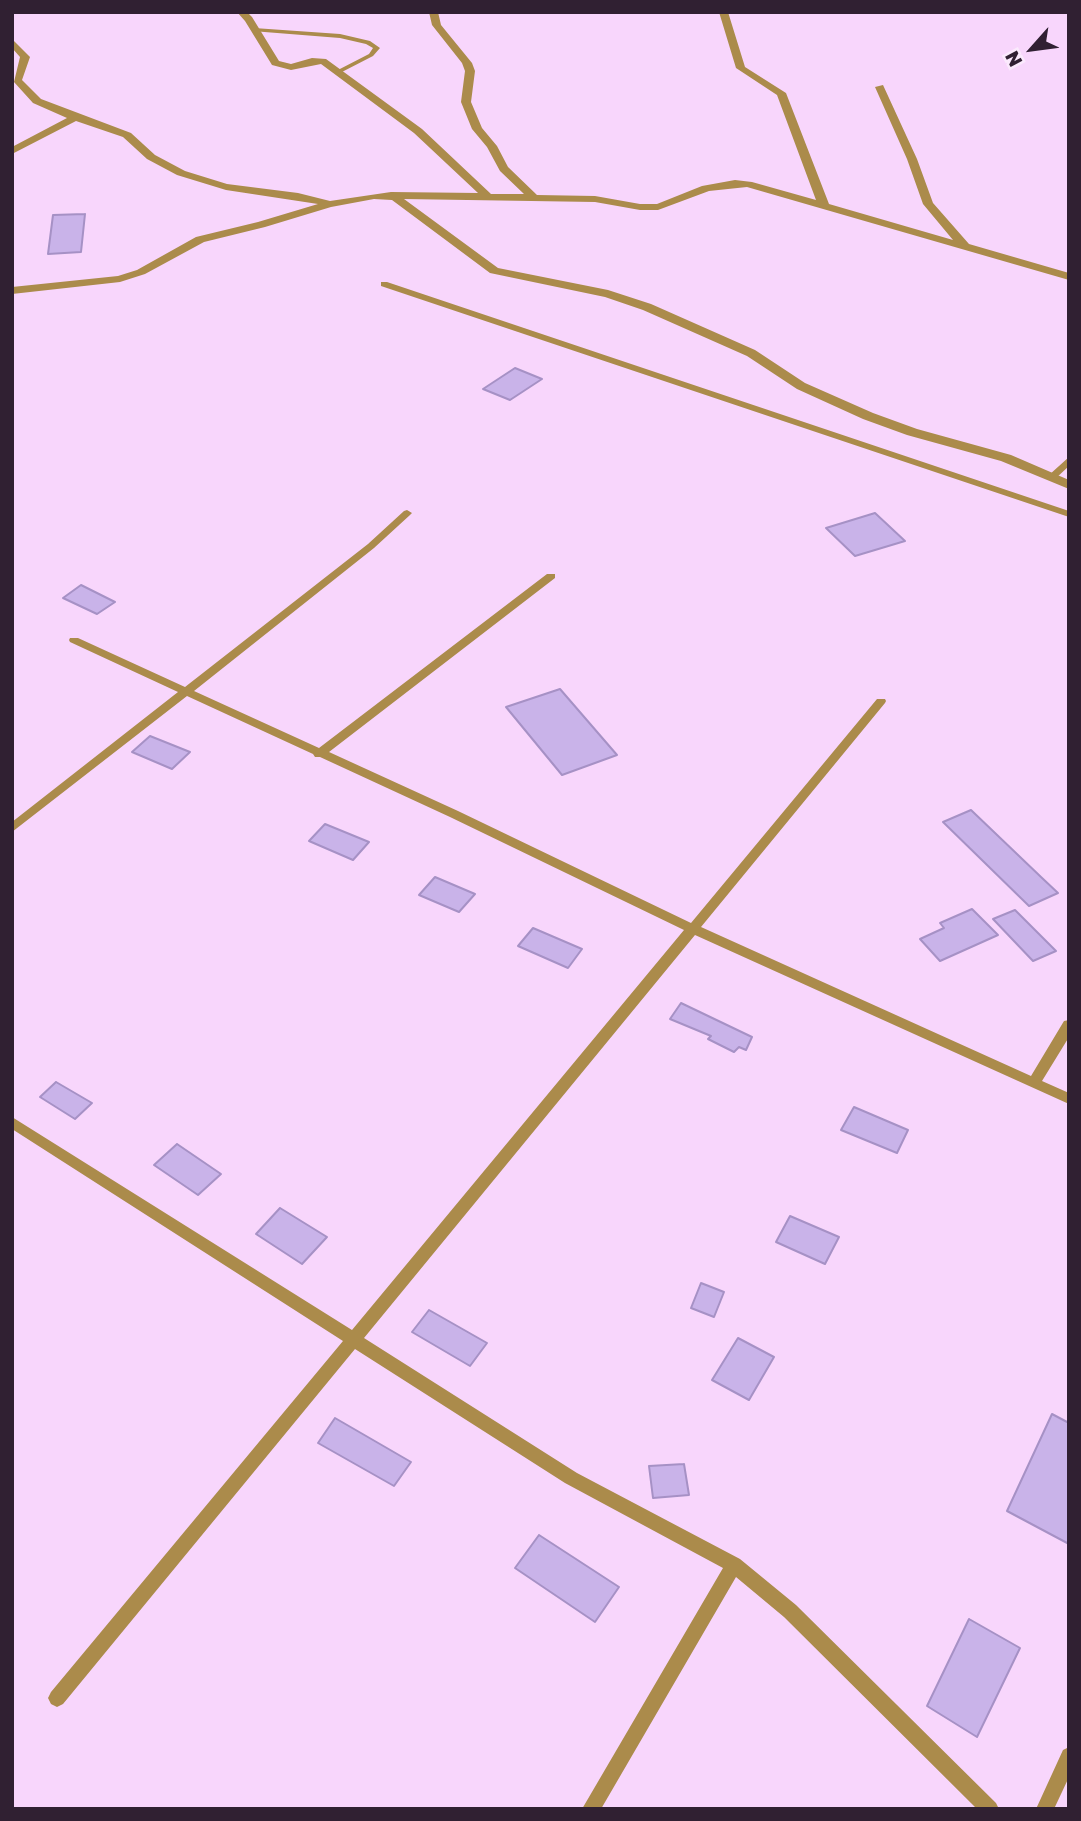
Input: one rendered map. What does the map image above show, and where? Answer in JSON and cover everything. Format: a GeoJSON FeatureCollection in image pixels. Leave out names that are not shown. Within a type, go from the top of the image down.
{"type":"FeatureCollection","features":[{"type":"Feature","properties":{"kind":"street"},"geometry":{"type":"LineString","coordinates":[[241,12],[249,19],[271,61],[279,66],[297,66],[320,60],[418,131],[487,196]]}},
{"type":"Feature","properties":{"kind":"street"},"geometry":{"type":"LineString","coordinates":[[433,12],[442,31],[467,63],[470,71],[466,102],[477,129],[492,146],[504,169],[534,197]]}},
{"type":"Feature","properties":{"kind":"street"},"geometry":{"type":"LineString","coordinates":[[723,12],[741,68],[781,93],[824,206]]}},
{"type":"Feature","properties":{"kind":"street"},"geometry":{"type":"LineString","coordinates":[[12,42],[26,57],[17,80],[33,98],[76,117],[116,129],[133,139],[151,157],[203,181],[226,187],[298,196],[329,204]]}},
{"type":"Feature","properties":{"kind":"street"},"geometry":{"type":"LineString","coordinates":[[880,87],[912,159],[928,204],[965,247]]}},
{"type":"Feature","properties":{"kind":"street"},"geometry":{"type":"LineString","coordinates":[[16,100],[33,98]]}},
{"type":"Feature","properties":{"kind":"street"},"geometry":{"type":"LineString","coordinates":[[12,151],[76,117]]}},
{"type":"Feature","properties":{"kind":"street"},"geometry":{"type":"LineString","coordinates":[[12,157],[12,165]]}},
{"type":"Feature","properties":{"kind":"street"},"geometry":{"type":"LineString","coordinates":[[12,291],[40,286],[99,283],[129,276],[200,239],[261,225],[329,204],[374,196],[595,199],[640,207],[658,207],[706,188],[735,183],[748,184],[1069,277]]}},
{"type":"Feature","properties":{"kind":"street"},"geometry":{"type":"LineString","coordinates":[[374,196],[402,200],[454,243],[494,271],[608,294],[647,307],[751,353],[801,386],[868,416],[912,432],[1006,458],[1069,485]]}},
{"type":"Feature","properties":{"kind":"lane"},"geometry":{"type":"LineString","coordinates":[[254,30],[340,36],[368,42],[377,48],[371,55],[338,72]]}},
{"type":"Feature","properties":{"kind":"lane"},"geometry":{"type":"LineString","coordinates":[[384,284],[1069,514]]}},
{"type":"Feature","properties":{"kind":"lane"},"geometry":{"type":"LineString","coordinates":[[1052,477],[1069,460]]}},
{"type":"Feature","properties":{"kind":"lane"},"geometry":{"type":"LineString","coordinates":[[12,828],[371,546],[407,513]]}},
{"type":"Feature","properties":{"kind":"lane"},"geometry":{"type":"LineString","coordinates":[[319,754],[551,576]]}},
{"type":"Feature","properties":{"kind":"lane"},"geometry":{"type":"LineString","coordinates":[[74,640],[454,814],[693,929],[1069,1099]]}},
{"type":"Feature","properties":{"kind":"lane"},"geometry":{"type":"LineString","coordinates":[[57,1698],[881,701]]}},
{"type":"Feature","properties":{"kind":"lane"},"geometry":{"type":"LineString","coordinates":[[1034,1083],[1069,1025]]}},
{"type":"Feature","properties":{"kind":"lane"},"geometry":{"type":"LineString","coordinates":[[12,1122],[571,1479],[734,1566],[790,1611],[990,1809]]}},
{"type":"Feature","properties":{"kind":"lane"},"geometry":{"type":"LineString","coordinates":[[591,1809],[734,1566]]}},
{"type":"Feature","properties":{"kind":"lane"},"geometry":{"type":"LineString","coordinates":[[1045,1809],[1069,1756]]}},
{"type":"Feature","properties":{"kind":"building"},"geometry":{"type":"Polygon","coordinates":[[[85,214],[81,252],[48,254],[53,215],[85,214]]]}},
{"type":"Feature","properties":{"kind":"building"},"geometry":{"type":"Polygon","coordinates":[[[515,368],[542,379],[510,400],[483,389],[515,368]]]}},
{"type":"Feature","properties":{"kind":"building"},"geometry":{"type":"Polygon","coordinates":[[[875,513],[905,541],[855,556],[826,528],[875,513]]]}},
{"type":"Feature","properties":{"kind":"building"},"geometry":{"type":"Polygon","coordinates":[[[81,585],[115,602],[97,614],[63,598],[81,585]]]}},
{"type":"Feature","properties":{"kind":"building"},"geometry":{"type":"Polygon","coordinates":[[[560,689],[617,755],[562,775],[506,707],[560,689]]]}},
{"type":"Feature","properties":{"kind":"building"},"geometry":{"type":"Polygon","coordinates":[[[150,736],[190,752],[172,769],[132,752],[150,736]]]}},
{"type":"Feature","properties":{"kind":"building"},"geometry":{"type":"Polygon","coordinates":[[[971,810],[1058,893],[1029,906],[943,822],[971,810]]]}},
{"type":"Feature","properties":{"kind":"building"},"geometry":{"type":"Polygon","coordinates":[[[325,824],[369,842],[353,860],[309,841],[325,824]]]}},
{"type":"Feature","properties":{"kind":"building"},"geometry":{"type":"Polygon","coordinates":[[[435,877],[475,894],[459,912],[419,895],[435,877]]]}},
{"type":"Feature","properties":{"kind":"building"},"geometry":{"type":"Polygon","coordinates":[[[972,909],[998,935],[940,961],[920,939],[944,928],[940,923],[972,909]]]}},
{"type":"Feature","properties":{"kind":"building"},"geometry":{"type":"Polygon","coordinates":[[[1015,910],[1056,951],[1033,961],[993,919],[1015,910]]]}},
{"type":"Feature","properties":{"kind":"building"},"geometry":{"type":"Polygon","coordinates":[[[533,928],[582,949],[568,968],[518,946],[533,928]]]}},
{"type":"Feature","properties":{"kind":"building"},"geometry":{"type":"Polygon","coordinates":[[[681,1003],[752,1037],[746,1050],[739,1047],[734,1052],[708,1039],[711,1036],[670,1019],[681,1003]]]}},
{"type":"Feature","properties":{"kind":"building"},"geometry":{"type":"Polygon","coordinates":[[[56,1082],[92,1103],[75,1119],[40,1097],[56,1082]]]}},
{"type":"Feature","properties":{"kind":"building"},"geometry":{"type":"Polygon","coordinates":[[[854,1107],[908,1130],[897,1153],[841,1130],[854,1107]]]}},
{"type":"Feature","properties":{"kind":"building"},"geometry":{"type":"Polygon","coordinates":[[[177,1144],[221,1174],[198,1195],[154,1165],[177,1144]]]}},
{"type":"Feature","properties":{"kind":"building"},"geometry":{"type":"Polygon","coordinates":[[[280,1208],[327,1237],[302,1264],[256,1234],[280,1208]]]}},
{"type":"Feature","properties":{"kind":"building"},"geometry":{"type":"Polygon","coordinates":[[[790,1216],[839,1237],[825,1264],[776,1242],[790,1216]]]}},
{"type":"Feature","properties":{"kind":"building"},"geometry":{"type":"Polygon","coordinates":[[[701,1283],[724,1292],[714,1317],[691,1308],[701,1283]]]}},
{"type":"Feature","properties":{"kind":"building"},"geometry":{"type":"Polygon","coordinates":[[[429,1310],[487,1343],[470,1366],[412,1332],[429,1310]]]}},
{"type":"Feature","properties":{"kind":"building"},"geometry":{"type":"Polygon","coordinates":[[[738,1338],[774,1357],[749,1400],[712,1380],[738,1338]]]}},
{"type":"Feature","properties":{"kind":"building"},"geometry":{"type":"Polygon","coordinates":[[[1052,1414],[1069,1423],[1069,1544],[1007,1511],[1052,1414]]]}},
{"type":"Feature","properties":{"kind":"building"},"geometry":{"type":"Polygon","coordinates":[[[335,1418],[411,1462],[394,1486],[318,1443],[335,1418]]]}},
{"type":"Feature","properties":{"kind":"building"},"geometry":{"type":"Polygon","coordinates":[[[684,1464],[689,1495],[653,1498],[649,1466],[684,1464]]]}},
{"type":"Feature","properties":{"kind":"building"},"geometry":{"type":"Polygon","coordinates":[[[539,1535],[619,1587],[595,1622],[515,1568],[539,1535]]]}},
{"type":"Feature","properties":{"kind":"building"},"geometry":{"type":"Polygon","coordinates":[[[969,1619],[1020,1648],[977,1737],[927,1706],[969,1619]]]}}]}
